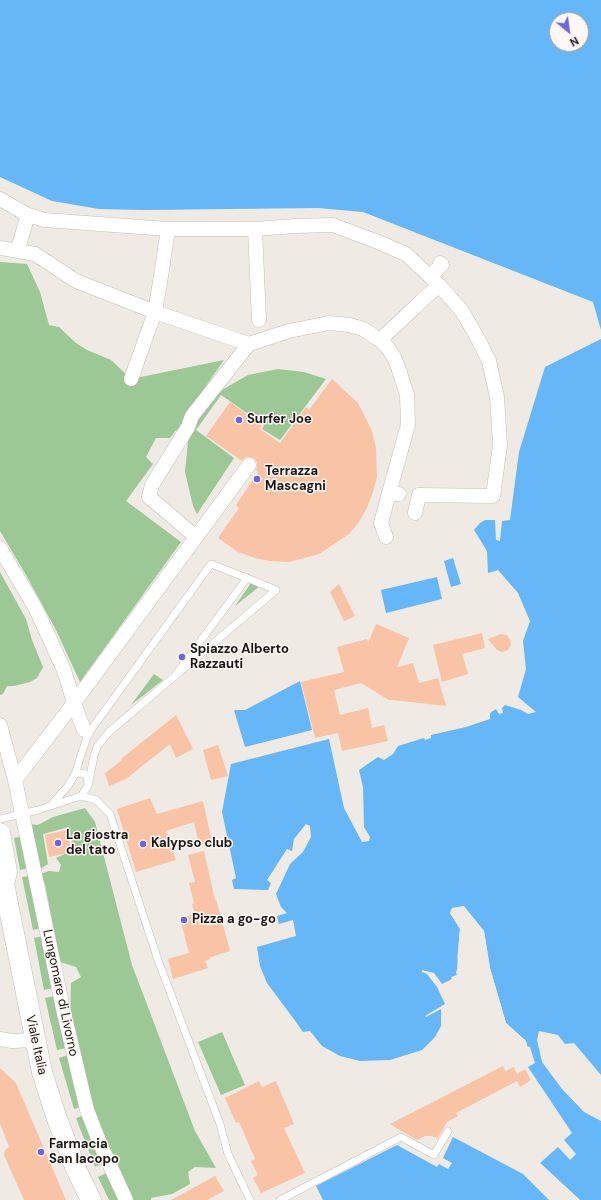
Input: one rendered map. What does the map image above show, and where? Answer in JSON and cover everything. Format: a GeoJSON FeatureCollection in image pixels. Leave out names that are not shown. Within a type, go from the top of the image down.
{"type":"FeatureCollection","features":[{"type":"Feature","properties":{"kind":"main road","name":"Viale Italia"},"geometry":{"type":"LineString","coordinates":[[0,833],[7,872],[2,881],[42,1072],[56,1116],[76,1169],[91,1200]]}},
{"type":"Feature","properties":{"kind":"street"},"geometry":{"type":"LineString","coordinates":[[0,199],[28,215],[45,220],[168,229],[255,229],[333,225],[406,254],[462,311],[489,361],[497,397],[500,445],[493,496],[396,494]]}},
{"type":"Feature","properties":{"kind":"street"},"geometry":{"type":"LineString","coordinates":[[18,247],[28,215]]}},
{"type":"Feature","properties":{"kind":"street"},"geometry":{"type":"LineString","coordinates":[[131,379],[155,312],[168,229]]}},
{"type":"Feature","properties":{"kind":"street"},"geometry":{"type":"LineString","coordinates":[[196,537],[149,498],[152,485],[188,427],[192,416],[254,342],[259,321],[255,229]]}},
{"type":"Feature","properties":{"kind":"street"},"geometry":{"type":"LineString","coordinates":[[0,248],[18,247],[35,254],[76,281],[155,312],[254,342],[302,328],[329,324],[350,325],[364,329],[380,340],[394,357],[407,395],[408,408],[408,425],[396,494],[381,523],[386,537]]}},
{"type":"Feature","properties":{"kind":"street"},"geometry":{"type":"LineString","coordinates":[[380,340],[414,308],[434,281],[442,265],[440,263]]}},
{"type":"Feature","properties":{"kind":"street"},"geometry":{"type":"LineString","coordinates":[[15,780],[74,703],[248,465]]}},
{"type":"Feature","properties":{"kind":"street"},"geometry":{"type":"LineString","coordinates":[[415,514],[419,495]]}},
{"type":"Feature","properties":{"kind":"street"},"geometry":{"type":"LineString","coordinates":[[0,548],[36,609],[64,670],[74,703],[88,728]]}},
{"type":"Feature","properties":{"kind":"street","name":"Lungomare di Livorno"},"geometry":{"type":"LineString","coordinates":[[0,725],[6,741],[23,814],[64,1012],[88,1110],[101,1146],[126,1200]]}},
{"type":"Feature","properties":{"kind":"street"},"geometry":{"type":"LineString","coordinates":[[0,1039],[12,1041],[35,1040]]}},
{"type":"Feature","properties":{"kind":"lane"},"geometry":{"type":"LineString","coordinates":[[51,805],[68,786],[75,774],[87,737],[88,728],[211,564],[276,590],[113,728],[97,747],[88,786],[81,796]]}},
{"type":"Feature","properties":{"kind":"lane"},"geometry":{"type":"LineString","coordinates":[[174,677],[247,578]]}},
{"type":"Feature","properties":{"kind":"lane"},"geometry":{"type":"LineString","coordinates":[[75,774],[84,774],[87,778],[88,786]]}},
{"type":"Feature","properties":{"kind":"lane"},"geometry":{"type":"LineString","coordinates":[[0,819],[23,814],[81,796],[96,800],[110,814],[158,960],[220,1124],[228,1154],[250,1200]]}},
{"type":"Feature","properties":{"kind":"lane"},"geometry":{"type":"LineString","coordinates":[[280,1200],[401,1137],[434,1155],[448,1131]]}},
{"type":"Feature","properties":{"kind":"green space"},"geometry":{"type":"Polygon","coordinates":[[[0,262],[27,264],[40,292],[49,325],[59,327],[76,343],[87,350],[111,360],[131,379],[224,360],[185,416],[183,428],[175,431],[170,438],[156,438],[146,457],[153,464],[126,501],[181,542],[80,682],[56,630],[0,531],[0,262]]]}},
{"type":"Feature","properties":{"kind":"green space"},"geometry":{"type":"Polygon","coordinates":[[[278,369],[304,372],[326,379],[280,440],[262,429],[264,425],[221,395],[196,430],[234,458],[197,514],[193,506],[185,472],[188,441],[200,413],[222,390],[248,375],[278,369]]]}},
{"type":"Feature","properties":{"kind":"green space"},"geometry":{"type":"Polygon","coordinates":[[[0,572],[26,619],[32,640],[43,667],[37,678],[30,682],[7,686],[3,694],[0,695],[0,572]]]}},
{"type":"Feature","properties":{"kind":"green space"},"geometry":{"type":"Polygon","coordinates":[[[251,583],[260,586],[235,606],[251,583]]]}},
{"type":"Feature","properties":{"kind":"green space"},"geometry":{"type":"Polygon","coordinates":[[[154,674],[163,680],[131,705],[154,674]]]}},
{"type":"Feature","properties":{"kind":"green space"},"geometry":{"type":"Polygon","coordinates":[[[85,808],[95,822],[132,965],[195,1131],[216,1168],[195,1167],[188,1172],[190,1184],[172,1194],[151,1198],[151,1200],[132,1200],[130,1198],[115,1157],[99,1128],[70,1021],[71,983],[81,977],[76,967],[60,962],[45,884],[40,874],[49,871],[59,872],[61,865],[56,858],[73,850],[69,827],[43,834],[48,864],[40,869],[30,824],[38,825],[53,817],[85,808]]]}},
{"type":"Feature","properties":{"kind":"green space"},"geometry":{"type":"Polygon","coordinates":[[[23,836],[29,868],[20,870],[14,838],[23,836]]]}},
{"type":"Feature","properties":{"kind":"green space"},"geometry":{"type":"Polygon","coordinates":[[[31,876],[41,928],[33,930],[22,877],[31,876]]]}},
{"type":"Feature","properties":{"kind":"green space"},"geometry":{"type":"Polygon","coordinates":[[[43,936],[53,988],[44,990],[34,938],[43,936]]]}},
{"type":"Feature","properties":{"kind":"green space"},"geometry":{"type":"Polygon","coordinates":[[[55,996],[66,1048],[57,1050],[45,998],[55,996]]]}},
{"type":"Feature","properties":{"kind":"green space"},"geometry":{"type":"Polygon","coordinates":[[[222,1032],[245,1085],[221,1095],[198,1042],[222,1032]]]}},
{"type":"Feature","properties":{"kind":"green space"},"geometry":{"type":"Polygon","coordinates":[[[68,1055],[83,1106],[74,1109],[59,1058],[68,1055]]]}},
{"type":"Feature","properties":{"kind":"green space"},"geometry":{"type":"Polygon","coordinates":[[[85,1115],[104,1163],[95,1167],[76,1118],[85,1115]]]}},
{"type":"Feature","properties":{"kind":"green space"},"geometry":{"type":"Polygon","coordinates":[[[106,1173],[119,1200],[109,1200],[98,1177],[106,1173]]]}},
{"type":"Feature","properties":{"kind":"water"},"geometry":{"type":"Polygon","coordinates":[[[0,0],[601,0],[601,330],[593,302],[363,212],[318,208],[144,210],[99,209],[52,201],[0,177],[0,0]]]}},
{"type":"Feature","properties":{"kind":"water"},"geometry":{"type":"Polygon","coordinates":[[[601,339],[601,1200],[580,1200],[540,1163],[558,1147],[570,1160],[576,1154],[564,1140],[572,1133],[528,1067],[535,1063],[530,1047],[527,1046],[526,1041],[506,1023],[490,968],[484,931],[464,907],[453,908],[450,913],[460,929],[457,975],[451,977],[452,979],[442,984],[434,973],[422,970],[422,972],[427,974],[437,987],[445,1004],[425,1016],[426,1017],[441,1009],[441,1026],[435,1037],[422,1050],[390,1060],[360,1061],[340,1056],[322,1046],[310,1031],[303,1032],[267,983],[260,966],[257,947],[296,936],[293,920],[279,924],[277,916],[287,913],[281,907],[276,894],[290,864],[303,852],[311,837],[310,826],[306,824],[294,839],[292,851],[287,849],[267,880],[271,883],[268,890],[234,889],[232,880],[236,878],[222,812],[231,764],[329,739],[344,808],[362,842],[369,841],[370,837],[364,827],[363,787],[359,770],[378,757],[384,760],[393,754],[398,746],[424,738],[425,740],[431,738],[431,735],[466,727],[490,719],[490,713],[496,709],[499,714],[503,713],[502,708],[505,705],[528,714],[536,712],[518,697],[526,669],[523,641],[530,621],[518,593],[498,570],[488,573],[487,551],[474,530],[485,520],[495,520],[496,540],[500,541],[502,521],[510,520],[519,452],[545,367],[601,339]]]}},
{"type":"Feature","properties":{"kind":"water"},"geometry":{"type":"Polygon","coordinates":[[[453,558],[461,584],[451,587],[444,561],[453,558]]]}},
{"type":"Feature","properties":{"kind":"water"},"geometry":{"type":"Polygon","coordinates":[[[437,577],[442,599],[386,613],[381,590],[437,577]]]}},
{"type":"Feature","properties":{"kind":"water"},"geometry":{"type":"Polygon","coordinates":[[[300,681],[312,730],[245,747],[234,710],[245,710],[300,681]]]}},
{"type":"Feature","properties":{"kind":"water"},"geometry":{"type":"Polygon","coordinates":[[[453,1137],[523,1174],[549,1200],[323,1200],[316,1186],[397,1145],[437,1167],[439,1164],[448,1169],[452,1163],[443,1158],[453,1137]]]}},
{"type":"Feature","properties":{"kind":"pier"},"geometry":{"type":"Polygon","coordinates":[[[464,906],[484,931],[490,968],[506,1023],[526,1041],[527,1046],[525,1047],[525,1042],[504,1023],[488,969],[483,932],[463,909],[454,910],[452,913],[462,929],[460,950],[457,960],[460,929],[450,913],[452,908],[464,906]]]}},
{"type":"Feature","properties":{"kind":"pier"},"geometry":{"type":"Polygon","coordinates":[[[539,1031],[558,1035],[565,1044],[574,1043],[601,1075],[601,1121],[584,1112],[562,1089],[542,1062],[537,1040],[539,1031]]]}},
{"type":"Feature","properties":{"kind":"pier"},"geometry":{"type":"Polygon","coordinates":[[[540,1163],[580,1200],[577,1200],[539,1164],[540,1163]]]}},
{"type":"Feature","properties":{"kind":"building"},"geometry":{"type":"Polygon","coordinates":[[[332,379],[358,403],[372,431],[376,448],[377,477],[367,508],[359,522],[349,534],[319,554],[289,562],[270,561],[238,552],[218,538],[239,508],[236,505],[258,472],[256,470],[257,462],[254,458],[250,457],[245,457],[242,461],[206,436],[230,402],[262,425],[260,429],[280,443],[306,407],[309,410],[332,379]]]}},
{"type":"Feature","properties":{"kind":"building"},"geometry":{"type":"Polygon","coordinates":[[[339,584],[355,616],[344,621],[330,592],[339,584]]]}},
{"type":"Feature","properties":{"kind":"building"},"geometry":{"type":"Polygon","coordinates":[[[376,624],[409,638],[397,667],[413,663],[419,683],[438,678],[446,706],[389,700],[361,683],[334,690],[340,715],[368,708],[372,728],[384,725],[388,741],[342,751],[338,733],[315,738],[301,682],[344,672],[337,647],[367,639],[368,643],[376,624]]]}},
{"type":"Feature","properties":{"kind":"building"},"geometry":{"type":"Polygon","coordinates":[[[482,633],[485,648],[462,654],[468,674],[442,682],[433,645],[482,633]]]}},
{"type":"Feature","properties":{"kind":"building"},"geometry":{"type":"Polygon","coordinates":[[[501,634],[507,635],[511,645],[508,650],[502,652],[497,650],[488,639],[501,634]]]}},
{"type":"Feature","properties":{"kind":"building"},"geometry":{"type":"Polygon","coordinates":[[[176,715],[193,749],[176,758],[170,744],[126,779],[109,786],[105,773],[176,715]]]}},
{"type":"Feature","properties":{"kind":"building"},"geometry":{"type":"Polygon","coordinates":[[[218,745],[228,776],[211,780],[203,750],[218,745]]]}},
{"type":"Feature","properties":{"kind":"building"},"geometry":{"type":"Polygon","coordinates":[[[150,798],[157,814],[203,801],[212,842],[199,845],[194,822],[166,831],[176,860],[136,872],[117,809],[150,798]]]}},
{"type":"Feature","properties":{"kind":"building","name":"La giostra del tato"},"geometry":{"type":"Polygon","coordinates":[[[67,830],[72,852],[49,857],[45,835],[67,830]]]}},
{"type":"Feature","properties":{"kind":"building"},"geometry":{"type":"Polygon","coordinates":[[[204,851],[215,900],[216,899],[230,951],[211,957],[205,961],[208,968],[173,979],[168,959],[189,953],[180,918],[195,914],[189,883],[195,882],[188,855],[204,851]]]}},
{"type":"Feature","properties":{"kind":"building"},"geometry":{"type":"Polygon","coordinates":[[[503,1066],[505,1071],[514,1067],[517,1074],[525,1069],[531,1080],[520,1087],[517,1081],[456,1113],[458,1116],[447,1122],[438,1138],[425,1136],[417,1140],[390,1124],[503,1066]]]}},
{"type":"Feature","properties":{"kind":"building"},"geometry":{"type":"Polygon","coordinates":[[[0,1068],[16,1083],[66,1200],[24,1200],[4,1155],[5,1150],[9,1147],[0,1123],[0,1068]]]}},
{"type":"Feature","properties":{"kind":"building"},"geometry":{"type":"Polygon","coordinates":[[[259,1081],[262,1087],[276,1081],[294,1124],[284,1128],[305,1173],[261,1193],[253,1178],[258,1175],[251,1161],[255,1159],[239,1122],[236,1123],[225,1098],[259,1081]]]}},
{"type":"Feature","properties":{"kind":"building"},"geometry":{"type":"Polygon","coordinates":[[[215,1176],[224,1191],[207,1200],[171,1200],[215,1176]]]}},
{"type":"Feature","properties":{"kind":"place","name":"Surfer Joe"},"geometry":{"type":"Point","coordinates":[239,420]}},
{"type":"Feature","properties":{"kind":"place","name":"Terrazza Mascagni"},"geometry":{"type":"Point","coordinates":[257,479]}},
{"type":"Feature","properties":{"kind":"place","name":"Spiazzo Alberto Razzauti"},"geometry":{"type":"Point","coordinates":[182,657]}},
{"type":"Feature","properties":{"kind":"place","name":"La giostra del tato"},"geometry":{"type":"Point","coordinates":[58,843]}},
{"type":"Feature","properties":{"kind":"place","name":"Kalypso club"},"geometry":{"type":"Point","coordinates":[143,844]}},
{"type":"Feature","properties":{"kind":"place","name":"Pizza a go-go"},"geometry":{"type":"Point","coordinates":[184,920]}},
{"type":"Feature","properties":{"kind":"place","name":"Farmacia San Iacopo"},"geometry":{"type":"Point","coordinates":[41,1152]}}]}
